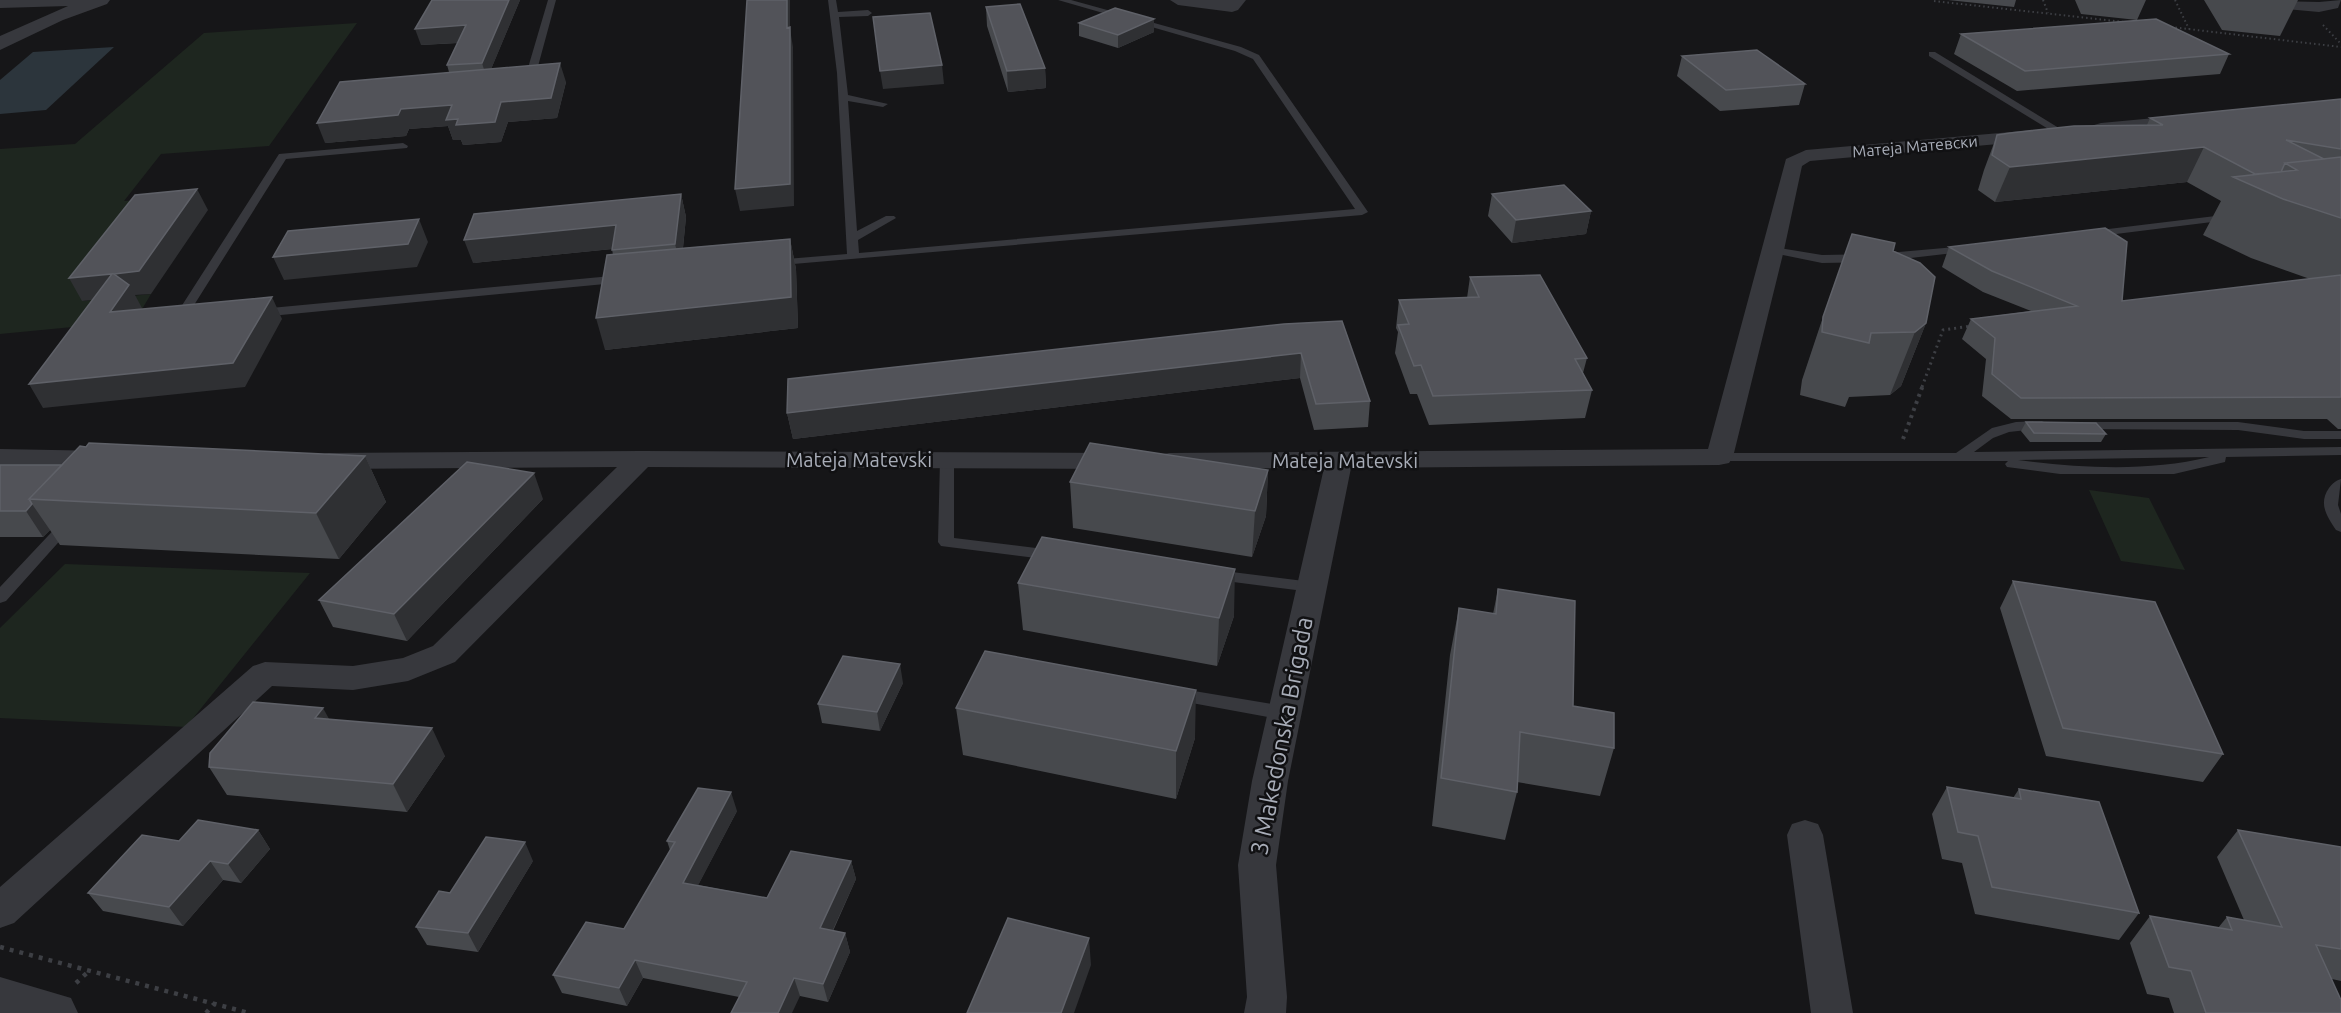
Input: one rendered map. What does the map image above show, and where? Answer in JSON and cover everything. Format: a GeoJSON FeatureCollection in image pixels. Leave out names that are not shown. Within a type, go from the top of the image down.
{"type":"FeatureCollection","features":[{"type":"Feature","properties":{"kind":"street"},"geometry":{"type":"LineString","coordinates":[[0,3],[78,0]]}},
{"type":"Feature","properties":{"kind":"street"},"geometry":{"type":"LineString","coordinates":[[3,36],[38,14],[78,0]]}},
{"type":"Feature","properties":{"kind":"street"},"geometry":{"type":"LineString","coordinates":[[3,36],[101,0]]}},
{"type":"Feature","properties":{"kind":"street"},"geometry":{"type":"LineString","coordinates":[[1178,0],[1232,7],[1238,0]]}},
{"type":"Feature","properties":{"kind":"street"},"geometry":{"type":"LineString","coordinates":[[2241,0],[2312,7],[2332,5],[2336,2],[2335,0]]}},
{"type":"Feature","properties":{"kind":"street"},"geometry":{"type":"LineString","coordinates":[[0,9],[7,14],[3,36]]}},
{"type":"Feature","properties":{"kind":"street","name":"Матеја Матевски"},"geometry":{"type":"LineString","coordinates":[[1719,457],[1773,250],[1793,163],[1806,156],[2202,119]]}},
{"type":"Feature","properties":{"kind":"street","name":"Mateja Matevski"},"geometry":{"type":"LineString","coordinates":[[307,461],[641,459],[1339,461],[1719,457]]}},
{"type":"Feature","properties":{"kind":"street"},"geometry":{"type":"LineString","coordinates":[[0,458],[127,459]]}},
{"type":"Feature","properties":{"kind":"street"},"geometry":{"type":"LineString","coordinates":[[0,911],[265,674],[353,678],[408,669],[444,654],[641,459]]}},
{"type":"Feature","properties":{"kind":"street","name":"3 Makedonska Brigada"},"geometry":{"type":"LineString","coordinates":[[1265,1013],[1267,997],[1257,865],[1270,781],[1339,461]]}},
{"type":"Feature","properties":{"kind":"street"},"geometry":{"type":"LineString","coordinates":[[1805,835],[1832,1013]]}},
{"type":"Feature","properties":{"kind":"street"},"geometry":{"type":"LineString","coordinates":[[0,998],[54,1013]]}},
{"type":"Feature","properties":{"kind":"lane"},"geometry":{"type":"LineString","coordinates":[[518,82],[529,81],[552,0]]}},
{"type":"Feature","properties":{"kind":"lane"},"geometry":{"type":"LineString","coordinates":[[832,0],[844,97],[853,257]]}},
{"type":"Feature","properties":{"kind":"lane"},"geometry":{"type":"LineString","coordinates":[[758,266],[1362,212],[1257,57],[1238,49],[1062,0]]}},
{"type":"Feature","properties":{"kind":"lane"},"geometry":{"type":"LineString","coordinates":[[834,15],[868,13]]}},
{"type":"Feature","properties":{"kind":"lane"},"geometry":{"type":"LineString","coordinates":[[1932,54],[2062,133]]}},
{"type":"Feature","properties":{"kind":"lane"},"geometry":{"type":"LineString","coordinates":[[844,97],[883,104]]}},
{"type":"Feature","properties":{"kind":"lane"},"geometry":{"type":"LineString","coordinates":[[190,320],[178,321],[283,156],[403,146]]}},
{"type":"Feature","properties":{"kind":"lane"},"geometry":{"type":"LineString","coordinates":[[2085,234],[2248,215]]}},
{"type":"Feature","properties":{"kind":"lane"},"geometry":{"type":"LineString","coordinates":[[852,238],[890,218]]}},
{"type":"Feature","properties":{"kind":"lane"},"geometry":{"type":"LineString","coordinates":[[1773,250],[1822,259],[1876,258],[1980,247]]}},
{"type":"Feature","properties":{"kind":"lane"},"geometry":{"type":"LineString","coordinates":[[249,315],[640,277]]}},
{"type":"Feature","properties":{"kind":"lane"},"geometry":{"type":"LineString","coordinates":[[1959,457],[1986,435],[2012,425],[2238,426],[2304,435],[2341,435]]}},
{"type":"Feature","properties":{"kind":"lane"},"geometry":{"type":"LineString","coordinates":[[1986,435],[2044,435]]}},
{"type":"Feature","properties":{"kind":"lane"},"geometry":{"type":"LineString","coordinates":[[1719,457],[1959,457],[2060,470],[2174,470],[2249,452],[2341,451]]}},
{"type":"Feature","properties":{"kind":"lane"},"geometry":{"type":"LineString","coordinates":[[946,460],[946,542],[1064,556]]}},
{"type":"Feature","properties":{"kind":"lane"},"geometry":{"type":"LineString","coordinates":[[2341,484],[2331,494],[2329,506],[2341,526]]}},
{"type":"Feature","properties":{"kind":"lane"},"geometry":{"type":"LineString","coordinates":[[0,597],[80,511]]}},
{"type":"Feature","properties":{"kind":"lane"},"geometry":{"type":"LineString","coordinates":[[1206,574],[1312,587]]}},
{"type":"Feature","properties":{"kind":"lane"},"geometry":{"type":"LineString","coordinates":[[1155,690],[1284,713]]}},
{"type":"Feature","properties":{"kind":"path"},"geometry":{"type":"LineString","coordinates":[[2043,0],[2048,13]]}},
{"type":"Feature","properties":{"kind":"path"},"geometry":{"type":"LineString","coordinates":[[2175,0],[2189,29]]}},
{"type":"Feature","properties":{"kind":"path"},"geometry":{"type":"LineString","coordinates":[[1934,1],[2130,23]]}},
{"type":"Feature","properties":{"kind":"path"},"geometry":{"type":"LineString","coordinates":[[2166,27],[2341,44]]}},
{"type":"Feature","properties":{"kind":"path"},"geometry":{"type":"LineString","coordinates":[[1897,457],[1943,330],[1978,325]]}},
{"type":"Feature","properties":{"kind":"path"},"geometry":{"type":"LineString","coordinates":[[0,948],[249,1013]]}},
{"type":"Feature","properties":{"kind":"path"},"geometry":{"type":"LineString","coordinates":[[206,1013],[214,1004]]}},
{"type":"Feature","properties":{"kind":"shaded area"},"geometry":{"type":"Polygon","coordinates":[[[357,23],[269,146],[161,154],[124,201],[157,199],[83,301],[151,294],[135,321],[0,334],[0,149],[75,144],[204,33],[357,23]]]}},
{"type":"Feature","properties":{"kind":"shaded area"},"geometry":{"type":"Polygon","coordinates":[[[114,47],[46,110],[0,114],[0,80],[33,52],[114,47]]]}},
{"type":"Feature","properties":{"kind":"shaded area"},"geometry":{"type":"Polygon","coordinates":[[[2089,490],[2149,498],[2185,570],[2121,561],[2089,490]]]}},
{"type":"Feature","properties":{"kind":"shaded area"},"geometry":{"type":"Polygon","coordinates":[[[65,564],[310,573],[186,727],[0,718],[0,628],[65,564]]]}},
{"type":"Feature","properties":{"kind":"building"},"geometry":{"type":"Polygon","coordinates":[[[432,0],[509,0],[482,63],[447,65],[466,25],[415,29],[432,0]]]}},
{"type":"Feature","properties":{"kind":"building"},"geometry":{"type":"Polygon","coordinates":[[[747,0],[787,0],[787,28],[790,27],[790,184],[735,189],[747,0]]]}},
{"type":"Feature","properties":{"kind":"building"},"geometry":{"type":"Polygon","coordinates":[[[1020,4],[1045,68],[1007,71],[986,7],[1020,4]]]}},
{"type":"Feature","properties":{"kind":"building"},"geometry":{"type":"Polygon","coordinates":[[[1115,8],[1154,19],[1118,35],[1079,23],[1115,8]]]}},
{"type":"Feature","properties":{"kind":"building"},"geometry":{"type":"Polygon","coordinates":[[[930,13],[942,65],[880,71],[873,17],[930,13]]]}},
{"type":"Feature","properties":{"kind":"building"},"geometry":{"type":"Polygon","coordinates":[[[2156,19],[2229,54],[2025,71],[1961,34],[2156,19]]]}},
{"type":"Feature","properties":{"kind":"building"},"geometry":{"type":"Polygon","coordinates":[[[1757,50],[1805,84],[1726,90],[1682,56],[1757,50]]]}},
{"type":"Feature","properties":{"kind":"building"},"geometry":{"type":"Polygon","coordinates":[[[560,63],[551,98],[501,102],[495,122],[456,125],[458,119],[446,120],[452,105],[401,109],[398,115],[317,123],[340,82],[560,63]]]}},
{"type":"Feature","properties":{"kind":"building"},"geometry":{"type":"Polygon","coordinates":[[[2341,99],[2341,149],[2286,140],[2324,159],[2285,163],[2281,172],[2255,174],[2204,147],[2010,167],[1992,155],[1997,135],[2074,126],[2163,125],[2150,118],[2341,99]]]}},
{"type":"Feature","properties":{"kind":"building"},"geometry":{"type":"Polygon","coordinates":[[[2341,157],[2341,218],[2283,199],[2233,177],[2297,170],[2285,163],[2341,157]]]}},
{"type":"Feature","properties":{"kind":"building"},"geometry":{"type":"Polygon","coordinates":[[[1564,185],[1591,211],[1516,220],[1492,194],[1564,185]]]}},
{"type":"Feature","properties":{"kind":"building"},"geometry":{"type":"Polygon","coordinates":[[[197,189],[139,271],[114,274],[129,285],[110,312],[272,297],[233,363],[29,384],[112,274],[69,278],[135,195],[197,189]]]}},
{"type":"Feature","properties":{"kind":"building"},"geometry":{"type":"Polygon","coordinates":[[[681,194],[675,244],[612,250],[616,225],[464,240],[474,214],[681,194]]]}},
{"type":"Feature","properties":{"kind":"building"},"geometry":{"type":"Polygon","coordinates":[[[419,219],[408,244],[273,257],[288,231],[419,219]]]}},
{"type":"Feature","properties":{"kind":"building"},"geometry":{"type":"Polygon","coordinates":[[[2105,228],[2127,242],[2122,301],[2341,275],[2341,397],[2021,398],[1992,374],[1995,338],[1971,319],[2077,306],[1992,271],[1949,247],[2105,228]]]}},
{"type":"Feature","properties":{"kind":"building"},"geometry":{"type":"Polygon","coordinates":[[[1852,234],[1895,243],[1893,251],[1920,263],[1935,277],[1926,323],[1915,332],[1871,333],[1869,343],[1822,332],[1823,317],[1852,234]]]}},
{"type":"Feature","properties":{"kind":"building"},"geometry":{"type":"Polygon","coordinates":[[[790,239],[791,297],[596,318],[607,255],[790,239]]]}},
{"type":"Feature","properties":{"kind":"building"},"geometry":{"type":"Polygon","coordinates":[[[1540,275],[1587,358],[1575,359],[1592,390],[1433,396],[1421,365],[1414,366],[1398,325],[1409,324],[1399,300],[1479,297],[1470,277],[1540,275]]]}},
{"type":"Feature","properties":{"kind":"building"},"geometry":{"type":"Polygon","coordinates":[[[1342,321],[1370,401],[1316,404],[1301,353],[787,413],[788,379],[1284,324],[1342,321]]]}},
{"type":"Feature","properties":{"kind":"building"},"geometry":{"type":"Polygon","coordinates":[[[2026,422],[2096,423],[2106,434],[2034,433],[2026,422]]]}},
{"type":"Feature","properties":{"kind":"building"},"geometry":{"type":"Polygon","coordinates":[[[89,443],[365,456],[316,513],[29,499],[80,446],[86,447],[89,443]]]}},
{"type":"Feature","properties":{"kind":"building"},"geometry":{"type":"Polygon","coordinates":[[[1090,443],[1268,470],[1255,511],[1070,482],[1090,443]]]}},
{"type":"Feature","properties":{"kind":"building"},"geometry":{"type":"Polygon","coordinates":[[[467,462],[534,473],[394,614],[319,600],[467,462]]]}},
{"type":"Feature","properties":{"kind":"building"},"geometry":{"type":"Polygon","coordinates":[[[0,465],[62,465],[29,499],[32,504],[26,511],[0,511],[0,465]]]}},
{"type":"Feature","properties":{"kind":"building"},"geometry":{"type":"Polygon","coordinates":[[[1042,537],[1235,569],[1219,618],[1018,583],[1042,537]]]}},
{"type":"Feature","properties":{"kind":"building"},"geometry":{"type":"Polygon","coordinates":[[[2013,581],[2155,602],[2223,754],[2063,728],[2013,581]]]}},
{"type":"Feature","properties":{"kind":"building"},"geometry":{"type":"Polygon","coordinates":[[[1498,589],[1575,601],[1573,706],[1614,713],[1614,748],[1520,732],[1517,792],[1441,778],[1459,608],[1496,614],[1498,589]]]}},
{"type":"Feature","properties":{"kind":"building"},"geometry":{"type":"Polygon","coordinates":[[[985,651],[1196,690],[1176,751],[956,708],[985,651]]]}},
{"type":"Feature","properties":{"kind":"building"},"geometry":{"type":"Polygon","coordinates":[[[843,656],[900,664],[877,712],[818,704],[843,656]]]}},
{"type":"Feature","properties":{"kind":"building"},"geometry":{"type":"Polygon","coordinates":[[[253,702],[323,708],[315,718],[432,728],[393,784],[209,767],[210,753],[253,702]]]}},
{"type":"Feature","properties":{"kind":"building"},"geometry":{"type":"Polygon","coordinates":[[[1947,787],[2021,799],[2019,789],[2099,802],[2139,913],[1992,887],[1978,836],[1958,832],[1947,787]]]}},
{"type":"Feature","properties":{"kind":"building"},"geometry":{"type":"Polygon","coordinates":[[[698,788],[731,792],[683,883],[767,898],[791,851],[851,861],[820,928],[845,933],[823,984],[794,978],[778,1013],[731,1013],[747,982],[635,960],[619,988],[553,975],[586,922],[624,929],[675,842],[667,841],[698,788]]]}},
{"type":"Feature","properties":{"kind":"building"},"geometry":{"type":"Polygon","coordinates":[[[198,820],[258,830],[228,864],[210,861],[169,907],[88,893],[142,835],[179,841],[198,820]]]}},
{"type":"Feature","properties":{"kind":"building"},"geometry":{"type":"Polygon","coordinates":[[[2238,830],[2341,847],[2341,949],[2316,945],[2341,1000],[2341,1013],[2206,1013],[2191,971],[2169,967],[2150,916],[2232,930],[2227,917],[2282,927],[2238,830]]]}},
{"type":"Feature","properties":{"kind":"building"},"geometry":{"type":"Polygon","coordinates":[[[486,837],[525,842],[468,933],[416,927],[439,891],[450,893],[486,837]]]}},
{"type":"Feature","properties":{"kind":"building"},"geometry":{"type":"Polygon","coordinates":[[[1008,918],[1089,938],[1061,1013],[967,1013],[1008,918]]]}}]}
